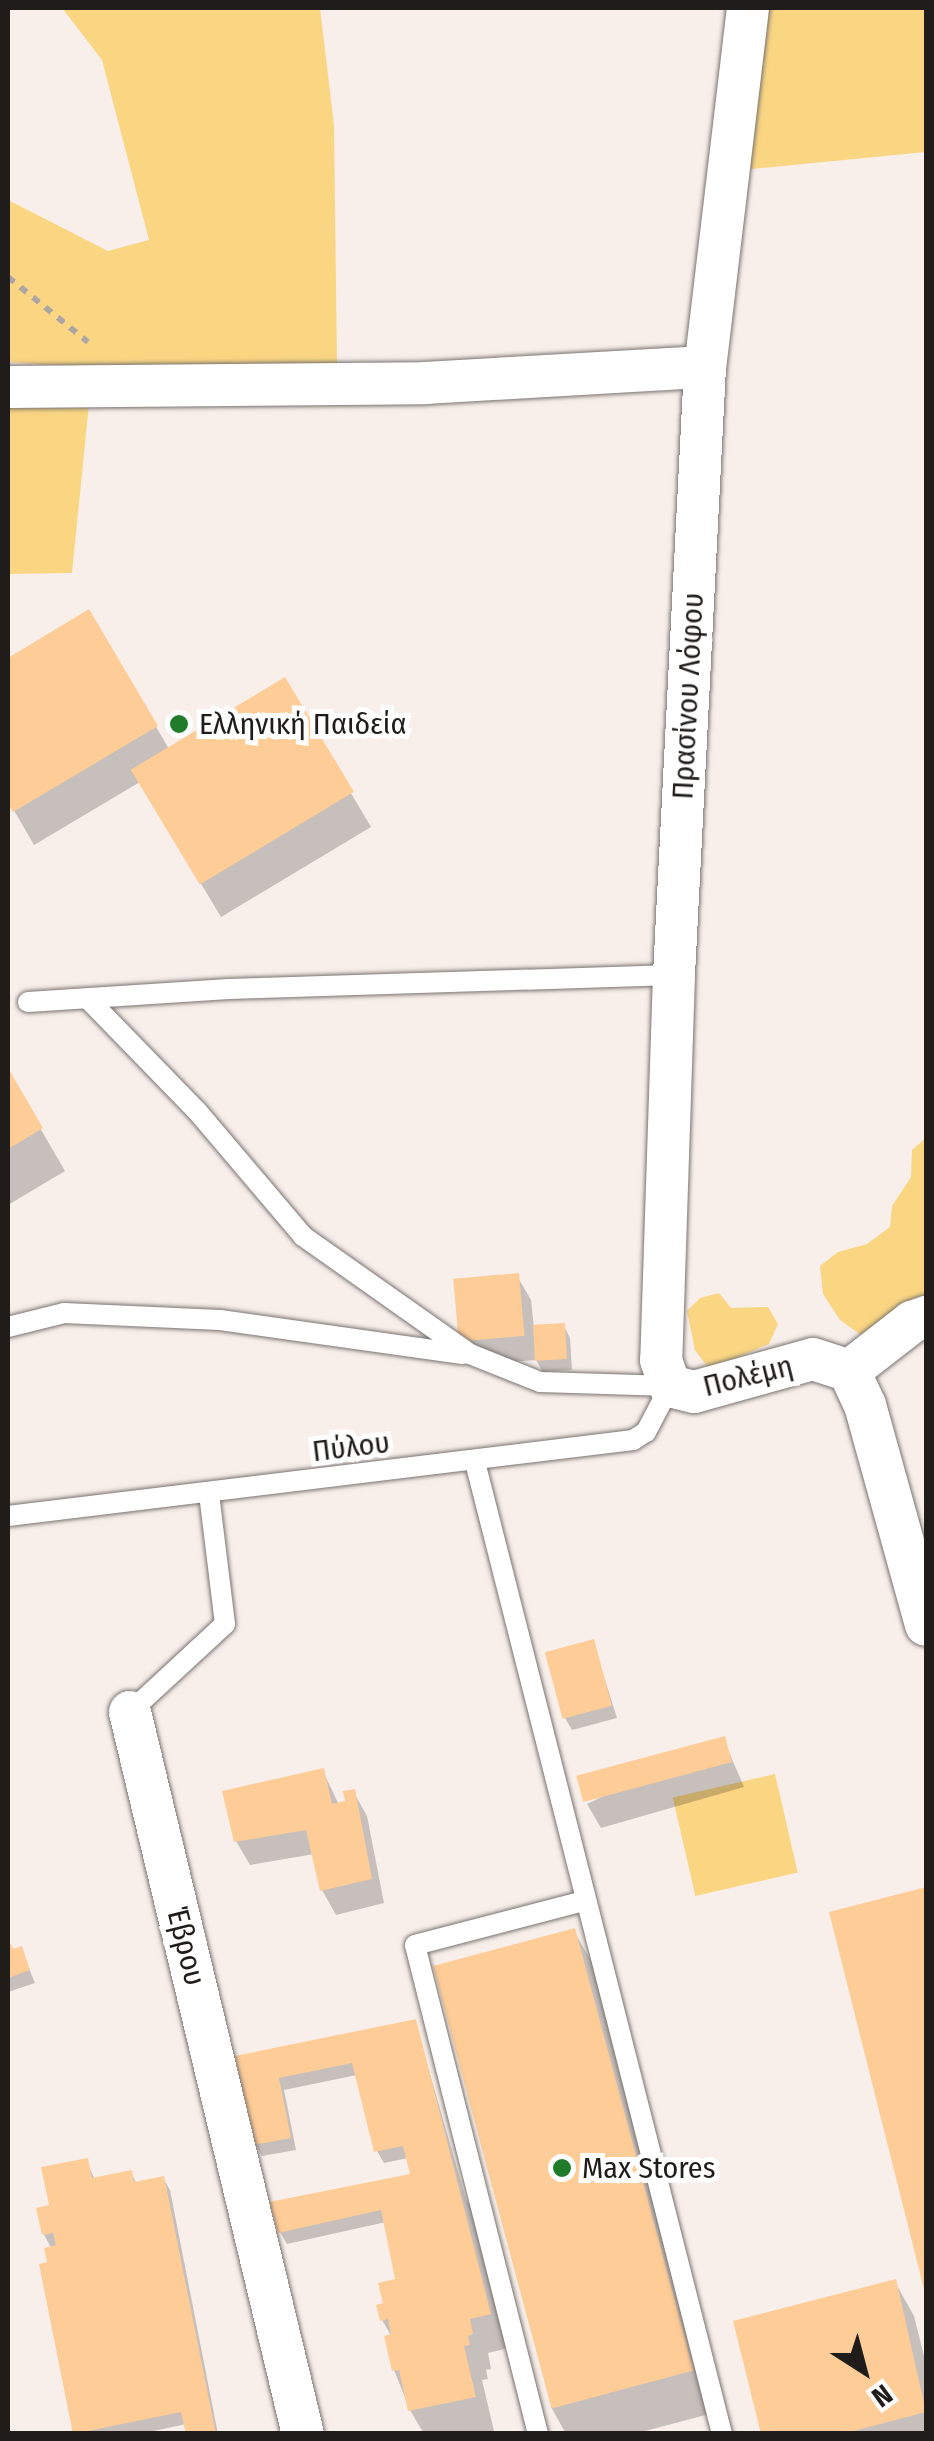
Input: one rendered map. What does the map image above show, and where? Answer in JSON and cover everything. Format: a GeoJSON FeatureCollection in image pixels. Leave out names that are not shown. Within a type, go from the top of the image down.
{"type":"FeatureCollection","features":[{"type":"Feature","properties":{"kind":"street","name":"Πρασίνου Λόφου"},"geometry":{"type":"LineString","coordinates":[[670,1386],[661,1360],[674,975],[705,367],[748,8]]}},
{"type":"Feature","properties":{"kind":"street"},"geometry":{"type":"LineString","coordinates":[[8,387],[424,384],[705,367]]}},
{"type":"Feature","properties":{"kind":"street"},"geometry":{"type":"LineString","coordinates":[[926,1317],[912,1322],[849,1371],[865,1405],[926,1626]]}},
{"type":"Feature","properties":{"kind":"street","name":"Πολέμη"},"geometry":{"type":"LineString","coordinates":[[670,1386],[694,1392],[812,1359],[849,1371]]}},
{"type":"Feature","properties":{"kind":"street","name":"Έβρου"},"geometry":{"type":"LineString","coordinates":[[130,1712],[303,2434]]}},
{"type":"Feature","properties":{"kind":"lane"},"geometry":{"type":"LineString","coordinates":[[28,1002],[229,990],[674,975]]}},
{"type":"Feature","properties":{"kind":"lane"},"geometry":{"type":"LineString","coordinates":[[88,999],[196,1110],[303,1236],[470,1354],[540,1382],[670,1386]]}},
{"type":"Feature","properties":{"kind":"lane"},"geometry":{"type":"LineString","coordinates":[[8,1327],[64,1312],[220,1320],[470,1354]]}},
{"type":"Feature","properties":{"kind":"lane","name":"Πύλου"},"geometry":{"type":"LineString","coordinates":[[8,1516],[632,1440],[646,1432],[670,1386]]}},
{"type":"Feature","properties":{"kind":"lane"},"geometry":{"type":"LineString","coordinates":[[475,1462],[722,2434]]}},
{"type":"Feature","properties":{"kind":"lane","name":"Έβρου"},"geometry":{"type":"LineString","coordinates":[[130,1712],[225,1624],[209,1493]]}},
{"type":"Feature","properties":{"kind":"lane"},"geometry":{"type":"LineString","coordinates":[[538,2434],[415,1945],[584,1901]]}},
{"type":"Feature","properties":{"kind":"path"},"geometry":{"type":"LineString","coordinates":[[8,276],[146,386]]}},
{"type":"Feature","properties":{"kind":"shaded area"},"geometry":{"type":"Polygon","coordinates":[[[62,8],[320,8],[334,125],[337,364],[91,368],[8,362],[8,200],[108,251],[149,240],[102,60],[62,8]]]}},
{"type":"Feature","properties":{"kind":"shaded area"},"geometry":{"type":"Polygon","coordinates":[[[756,8],[926,8],[926,152],[742,170],[756,8]]]}},
{"type":"Feature","properties":{"kind":"shaded area"},"geometry":{"type":"Polygon","coordinates":[[[89,404],[72,573],[8,574],[8,405],[89,404]]]}},
{"type":"Feature","properties":{"kind":"shaded area"},"geometry":{"type":"Polygon","coordinates":[[[926,1138],[926,1301],[861,1335],[840,1320],[823,1294],[820,1266],[838,1252],[867,1244],[890,1227],[892,1206],[911,1177],[912,1150],[926,1138]]]}},
{"type":"Feature","properties":{"kind":"shaded area"},"geometry":{"type":"Polygon","coordinates":[[[719,1293],[731,1308],[768,1307],[778,1324],[769,1344],[709,1369],[695,1350],[687,1311],[700,1298],[719,1293]]]}},
{"type":"Feature","properties":{"kind":"shaded area"},"geometry":{"type":"Polygon","coordinates":[[[775,1774],[798,1872],[695,1896],[673,1798],[775,1774]]]}},
{"type":"Feature","properties":{"kind":"building"},"geometry":{"type":"Polygon","coordinates":[[[89,609],[158,726],[13,812],[8,804],[8,658],[89,609]]]}},
{"type":"Feature","properties":{"kind":"building"},"geometry":{"type":"Polygon","coordinates":[[[285,677],[354,792],[200,885],[131,770],[285,677]]]}},
{"type":"Feature","properties":{"kind":"building"},"geometry":{"type":"Polygon","coordinates":[[[8,1068],[43,1128],[8,1149],[8,1068]]]}},
{"type":"Feature","properties":{"kind":"building"},"geometry":{"type":"Polygon","coordinates":[[[519,1273],[524,1336],[459,1342],[453,1279],[519,1273]]]}},
{"type":"Feature","properties":{"kind":"building"},"geometry":{"type":"Polygon","coordinates":[[[565,1323],[567,1359],[535,1361],[533,1325],[565,1323]]]}},
{"type":"Feature","properties":{"kind":"building"},"geometry":{"type":"Polygon","coordinates":[[[594,1639],[612,1706],[563,1719],[545,1652],[594,1639]]]}},
{"type":"Feature","properties":{"kind":"building"},"geometry":{"type":"Polygon","coordinates":[[[725,1736],[732,1762],[583,1802],[576,1776],[725,1736]]]}},
{"type":"Feature","properties":{"kind":"building"},"geometry":{"type":"Polygon","coordinates":[[[324,1768],[332,1804],[345,1801],[343,1791],[355,1789],[372,1879],[320,1891],[306,1830],[234,1842],[222,1791],[324,1768]]]}},
{"type":"Feature","properties":{"kind":"building"},"geometry":{"type":"Polygon","coordinates":[[[926,1887],[926,2293],[925,2293],[829,1912],[926,1887]]]}},
{"type":"Feature","properties":{"kind":"building","name":"Max Stores"},"geometry":{"type":"Polygon","coordinates":[[[575,1928],[694,2370],[552,2408],[433,1966],[575,1928]]]}},
{"type":"Feature","properties":{"kind":"building"},"geometry":{"type":"Polygon","coordinates":[[[11,1944],[13,1949],[22,1946],[30,1970],[8,1978],[8,1946],[11,1944]]]}},
{"type":"Feature","properties":{"kind":"building"},"geometry":{"type":"Polygon","coordinates":[[[416,2019],[491,2314],[470,2319],[473,2334],[468,2336],[470,2345],[464,2346],[476,2397],[408,2411],[399,2370],[392,2371],[384,2336],[391,2334],[388,2319],[380,2321],[376,2305],[383,2303],[378,2283],[395,2279],[381,2210],[278,2233],[269,2202],[410,2174],[403,2146],[374,2152],[352,2063],[279,2078],[291,2138],[253,2145],[235,2056],[416,2019]]]}},
{"type":"Feature","properties":{"kind":"building"},"geometry":{"type":"Polygon","coordinates":[[[88,2158],[92,2178],[132,2170],[134,2182],[164,2176],[216,2434],[186,2434],[181,2412],[73,2434],[39,2264],[47,2262],[44,2248],[56,2245],[53,2233],[42,2235],[36,2208],[49,2205],[41,2167],[88,2158]]]}},
{"type":"Feature","properties":{"kind":"building"},"geometry":{"type":"Polygon","coordinates":[[[896,2279],[926,2412],[842,2434],[761,2434],[733,2321],[896,2279]]]}},
{"type":"Feature","properties":{"kind":"place","name":"Ελληνική Παιδεία"},"geometry":{"type":"Point","coordinates":[179,724]}},
{"type":"Feature","properties":{"kind":"place","name":"Max Stores"},"geometry":{"type":"Point","coordinates":[562,2168]}}]}
